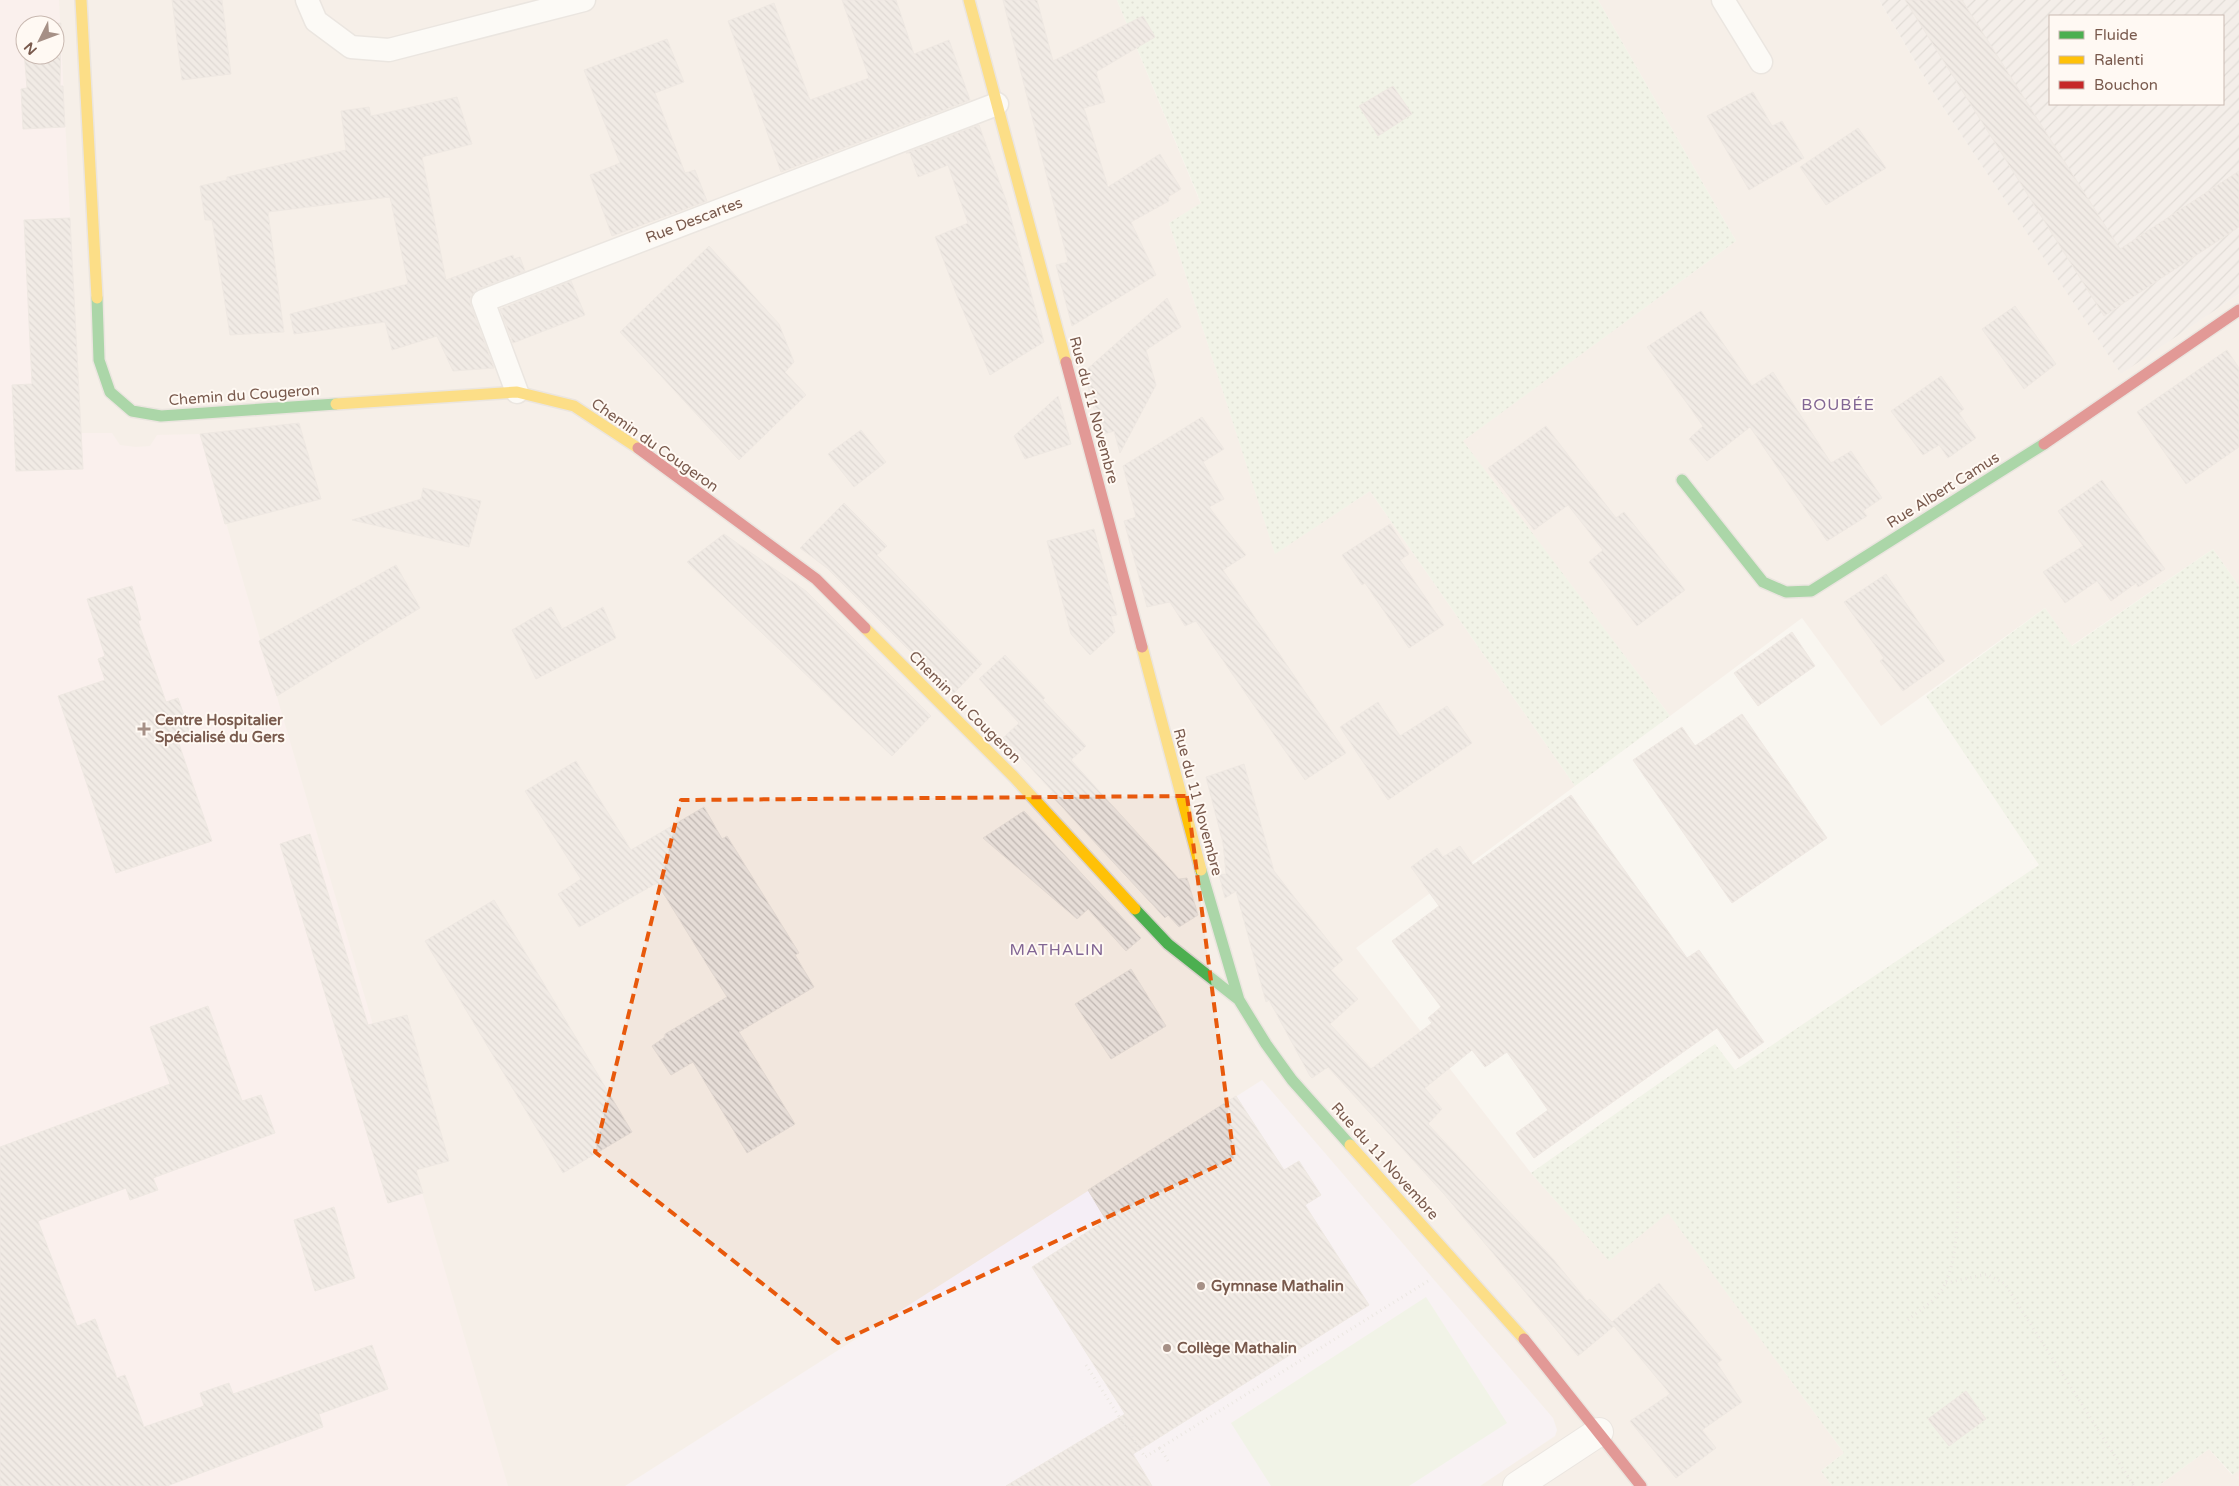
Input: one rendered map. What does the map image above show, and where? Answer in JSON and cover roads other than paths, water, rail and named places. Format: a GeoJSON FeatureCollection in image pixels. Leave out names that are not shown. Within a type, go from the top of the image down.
{"type":"FeatureCollection","features":[{"type":"Feature","properties":{"kind":"street","name":"Chemin du Cougeron"},"geometry":{"type":"LineString","coordinates":[[81,0],[94,219],[99,360],[110,392],[132,411],[161,416],[517,392],[574,406],[633,444],[816,579],[1013,776],[1168,944],[1239,1000]]}},
{"type":"Feature","properties":{"kind":"street","name":"Rue du 11 Novembre"},"geometry":{"type":"LineString","coordinates":[[969,0],[1198,861],[1239,1000],[1266,1044],[1292,1080],[1514,1326],[1641,1486]]}},
{"type":"Feature","properties":{"kind":"street","name":"Rue Albert Camus"},"geometry":{"type":"LineString","coordinates":[[1682,480],[1763,582],[1779,592],[1793,595],[1811,591],[2036,450],[2239,310]]}},
{"type":"Feature","properties":{"kind":"street"},"geometry":{"type":"LineString","coordinates":[[1517,1486],[1600,1432]]}},
{"type":"Feature","properties":{"kind":"lane"},"geometry":{"type":"LineString","coordinates":[[307,0],[316,21],[351,47],[389,50],[584,0]]}},
{"type":"Feature","properties":{"kind":"lane"},"geometry":{"type":"LineString","coordinates":[[1723,0],[1761,62]]}},
{"type":"Feature","properties":{"kind":"lane","name":"Rue Descartes"},"geometry":{"type":"LineString","coordinates":[[517,392],[483,301],[997,104]]}},
{"type":"Feature","properties":{"kind":"place","name":"Centre Hospitalier Spécialisé du Gers"},"geometry":{"type":"Point","coordinates":[144,729]}},
{"type":"Feature","properties":{"kind":"place","name":"Gymnase Mathalin"},"geometry":{"type":"Point","coordinates":[1201,1286]}},
{"type":"Feature","properties":{"kind":"place","name":"Collège Mathalin"},"geometry":{"type":"Point","coordinates":[1167,1348]}},
{"type":"Feature","properties":{"kind":"district","name":"BOUBÉE"},"geometry":{"type":"Point","coordinates":[1838,404]}},
{"type":"Feature","properties":{"kind":"district","name":"MATHALIN"},"geometry":{"type":"Point","coordinates":[1057,949]}}]}
